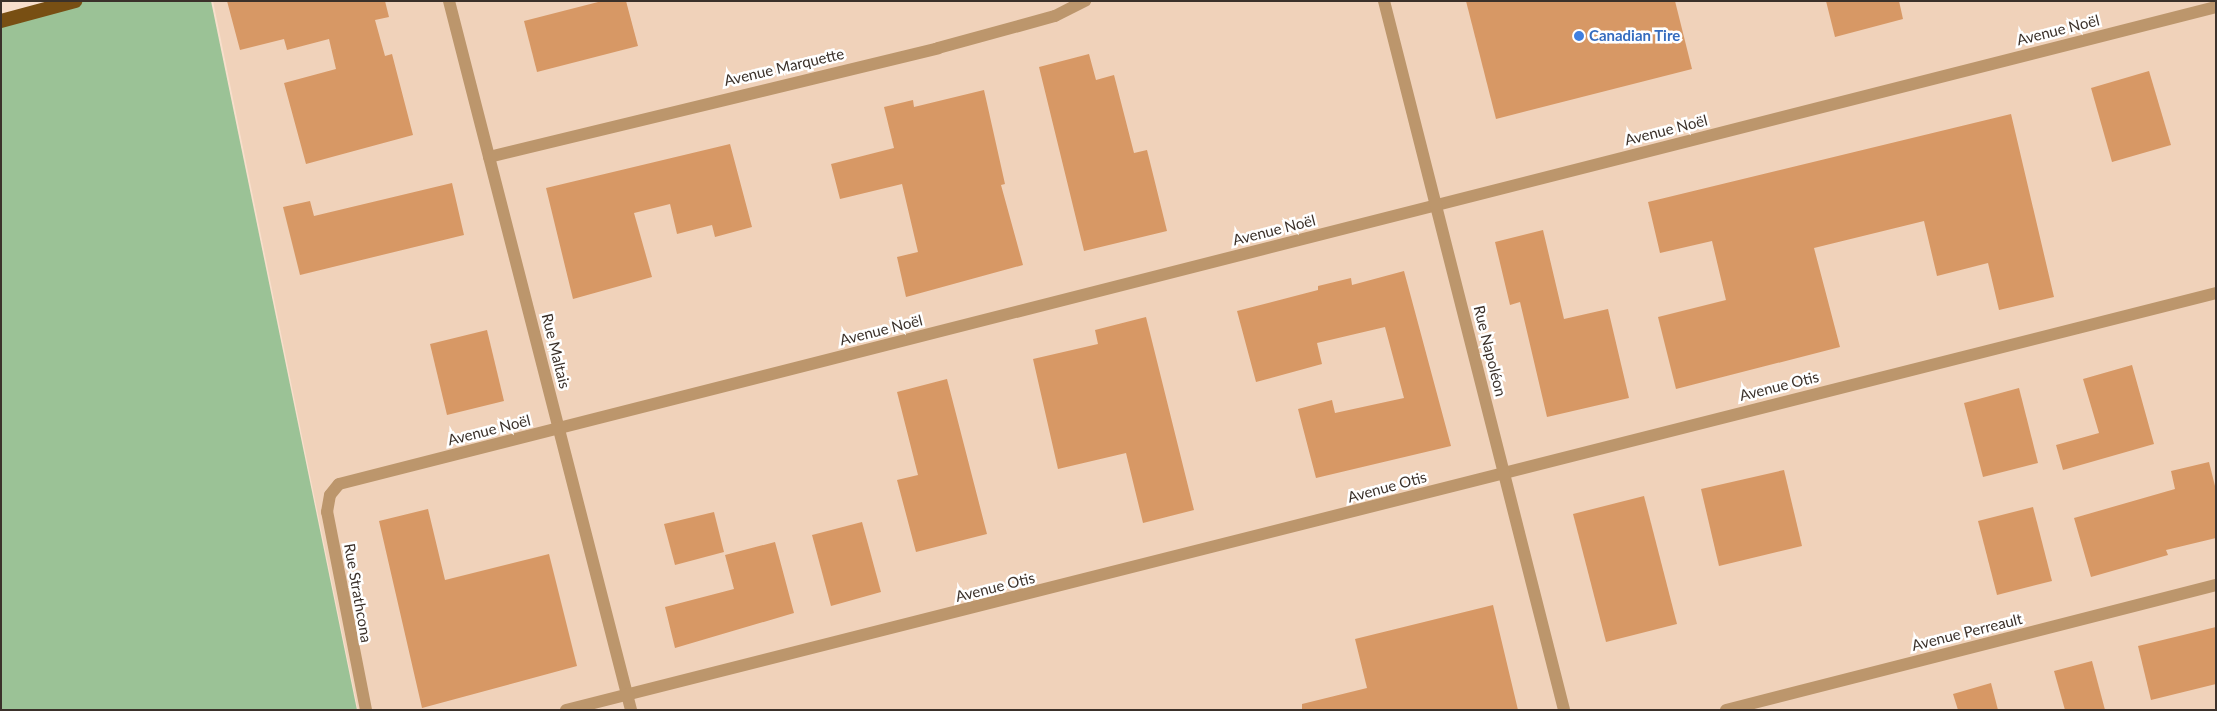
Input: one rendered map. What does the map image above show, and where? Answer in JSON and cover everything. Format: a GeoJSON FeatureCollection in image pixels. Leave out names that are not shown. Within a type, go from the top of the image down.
{"type":"FeatureCollection","features":[{"type":"Feature","properties":{"kind":"highway"},"geometry":{"type":"LineString","coordinates":[[1,21],[75,1]]}},
{"type":"Feature","properties":{"kind":"street","name":"Rue Maltais"},"geometry":{"type":"LineString","coordinates":[[449,1],[631,710]]}},
{"type":"Feature","properties":{"kind":"street","name":"Avenue Marquette"},"geometry":{"type":"LineString","coordinates":[[489,157],[938,48],[1040,20],[1085,1]]}},
{"type":"Feature","properties":{"kind":"street","name":"Rue Napoléon"},"geometry":{"type":"LineString","coordinates":[[1384,1],[1564,710]]}},
{"type":"Feature","properties":{"kind":"street","name":"Avenue Noël"},"geometry":{"type":"LineString","coordinates":[[339,484],[2216,7]]}},
{"type":"Feature","properties":{"kind":"street","name":"Avenue Otis"},"geometry":{"type":"LineString","coordinates":[[566,710],[2216,293]]}},
{"type":"Feature","properties":{"kind":"street","name":"Rue Strathcona"},"geometry":{"type":"LineString","coordinates":[[339,484],[330,495],[327,512],[366,710]]}},
{"type":"Feature","properties":{"kind":"street","name":"Avenue Perreault"},"geometry":{"type":"LineString","coordinates":[[1726,710],[2216,585]]}},
{"type":"Feature","properties":{"kind":"shaded area"},"geometry":{"type":"Polygon","coordinates":[[[213,1],[2216,1],[2216,710],[358,710],[213,1]]]}},
{"type":"Feature","properties":{"kind":"green space"},"geometry":{"type":"Polygon","coordinates":[[[78,1],[211,1],[357,710],[1,710],[1,22],[78,1]]]}},
{"type":"Feature","properties":{"kind":"building"},"geometry":{"type":"Polygon","coordinates":[[[227,1],[385,1],[389,17],[375,20],[385,56],[392,54],[413,135],[306,164],[284,83],[336,69],[329,39],[287,50],[284,39],[240,50],[227,1]]]}},
{"type":"Feature","properties":{"kind":"building"},"geometry":{"type":"Polygon","coordinates":[[[602,1],[626,1],[638,46],[537,72],[524,21],[602,1]]]}},
{"type":"Feature","properties":{"kind":"building","name":"Canadian Tire"},"geometry":{"type":"Polygon","coordinates":[[[1466,1],[1675,1],[1692,69],[1496,119],[1466,1]]]}},
{"type":"Feature","properties":{"kind":"building"},"geometry":{"type":"Polygon","coordinates":[[[1826,1],[1899,1],[1903,19],[1835,37],[1826,1]]]}},
{"type":"Feature","properties":{"kind":"building"},"geometry":{"type":"Polygon","coordinates":[[[1089,54],[1096,80],[1114,75],[1134,153],[1147,150],[1167,231],[1084,251],[1039,67],[1089,54]]]}},
{"type":"Feature","properties":{"kind":"building"},"geometry":{"type":"Polygon","coordinates":[[[2149,71],[2171,145],[2112,162],[2091,88],[2149,71]]]}},
{"type":"Feature","properties":{"kind":"building"},"geometry":{"type":"Polygon","coordinates":[[[984,90],[1005,184],[1001,185],[1023,265],[906,297],[897,257],[918,252],[902,184],[840,199],[831,164],[894,148],[884,107],[913,100],[914,107],[984,90]]]}},
{"type":"Feature","properties":{"kind":"building"},"geometry":{"type":"Polygon","coordinates":[[[2011,114],[2054,297],[1999,310],[1988,263],[1937,276],[1924,221],[1814,248],[1840,347],[1676,389],[1658,317],[1726,300],[1712,241],[1660,253],[1648,202],[2011,114]]]}},
{"type":"Feature","properties":{"kind":"building"},"geometry":{"type":"Polygon","coordinates":[[[730,144],[752,227],[715,237],[712,225],[677,234],[670,204],[634,213],[652,277],[573,299],[546,188],[730,144]]]}},
{"type":"Feature","properties":{"kind":"building"},"geometry":{"type":"Polygon","coordinates":[[[452,183],[464,235],[300,275],[283,207],[310,201],[314,216],[452,183]]]}},
{"type":"Feature","properties":{"kind":"building"},"geometry":{"type":"Polygon","coordinates":[[[1543,230],[1564,319],[1608,309],[1629,398],[1547,417],[1520,302],[1510,305],[1495,242],[1543,230]]]}},
{"type":"Feature","properties":{"kind":"building"},"geometry":{"type":"Polygon","coordinates":[[[1404,271],[1451,446],[1316,478],[1298,409],[1332,400],[1335,413],[1404,398],[1385,327],[1317,343],[1322,364],[1256,382],[1237,311],[1318,290],[1318,286],[1351,278],[1352,285],[1404,271]]]}},
{"type":"Feature","properties":{"kind":"building"},"geometry":{"type":"Polygon","coordinates":[[[1146,317],[1194,510],[1143,523],[1126,453],[1058,469],[1033,359],[1098,344],[1095,330],[1146,317]]]}},
{"type":"Feature","properties":{"kind":"building"},"geometry":{"type":"Polygon","coordinates":[[[487,330],[504,401],[447,415],[430,344],[487,330]]]}},
{"type":"Feature","properties":{"kind":"building"},"geometry":{"type":"Polygon","coordinates":[[[2132,365],[2154,444],[2063,470],[2056,445],[2099,433],[2083,379],[2132,365]]]}},
{"type":"Feature","properties":{"kind":"building"},"geometry":{"type":"Polygon","coordinates":[[[947,379],[987,534],[916,552],[897,480],[918,475],[897,392],[947,379]]]}},
{"type":"Feature","properties":{"kind":"building"},"geometry":{"type":"Polygon","coordinates":[[[2019,388],[2038,463],[1983,477],[1964,403],[2019,388]]]}},
{"type":"Feature","properties":{"kind":"building"},"geometry":{"type":"Polygon","coordinates":[[[2209,462],[2216,490],[2216,538],[2166,550],[2168,555],[2091,577],[2074,518],[2175,489],[2171,471],[2209,462]]]}},
{"type":"Feature","properties":{"kind":"building"},"geometry":{"type":"Polygon","coordinates":[[[1784,470],[1802,546],[1719,566],[1701,489],[1784,470]]]}},
{"type":"Feature","properties":{"kind":"building"},"geometry":{"type":"Polygon","coordinates":[[[1644,496],[1677,624],[1606,642],[1573,514],[1644,496]]]}},
{"type":"Feature","properties":{"kind":"building"},"geometry":{"type":"Polygon","coordinates":[[[2033,507],[2052,581],[1997,595],[1978,521],[2033,507]]]}},
{"type":"Feature","properties":{"kind":"building"},"geometry":{"type":"Polygon","coordinates":[[[428,509],[445,580],[549,554],[577,666],[422,708],[379,521],[428,509]]]}},
{"type":"Feature","properties":{"kind":"building"},"geometry":{"type":"Polygon","coordinates":[[[714,512],[724,552],[675,565],[664,524],[714,512]]]}},
{"type":"Feature","properties":{"kind":"building"},"geometry":{"type":"Polygon","coordinates":[[[862,522],[881,592],[831,606],[812,535],[862,522]]]}},
{"type":"Feature","properties":{"kind":"building"},"geometry":{"type":"Polygon","coordinates":[[[775,542],[794,613],[675,648],[665,607],[734,589],[725,555],[775,542]]]}},
{"type":"Feature","properties":{"kind":"building"},"geometry":{"type":"Polygon","coordinates":[[[1493,605],[1518,710],[1302,710],[1302,704],[1367,688],[1355,639],[1493,605]]]}},
{"type":"Feature","properties":{"kind":"building"},"geometry":{"type":"Polygon","coordinates":[[[2216,627],[2216,684],[2151,700],[2138,646],[2216,627]]]}},
{"type":"Feature","properties":{"kind":"building"},"geometry":{"type":"Polygon","coordinates":[[[2092,661],[2105,710],[2065,710],[2054,671],[2092,661]]]}},
{"type":"Feature","properties":{"kind":"building"},"geometry":{"type":"Polygon","coordinates":[[[1991,683],[1998,710],[1958,710],[1953,694],[1991,683]]]}},
{"type":"Feature","properties":{"kind":"place","name":"Canadian Tire"},"geometry":{"type":"Point","coordinates":[1579,36]}}]}
